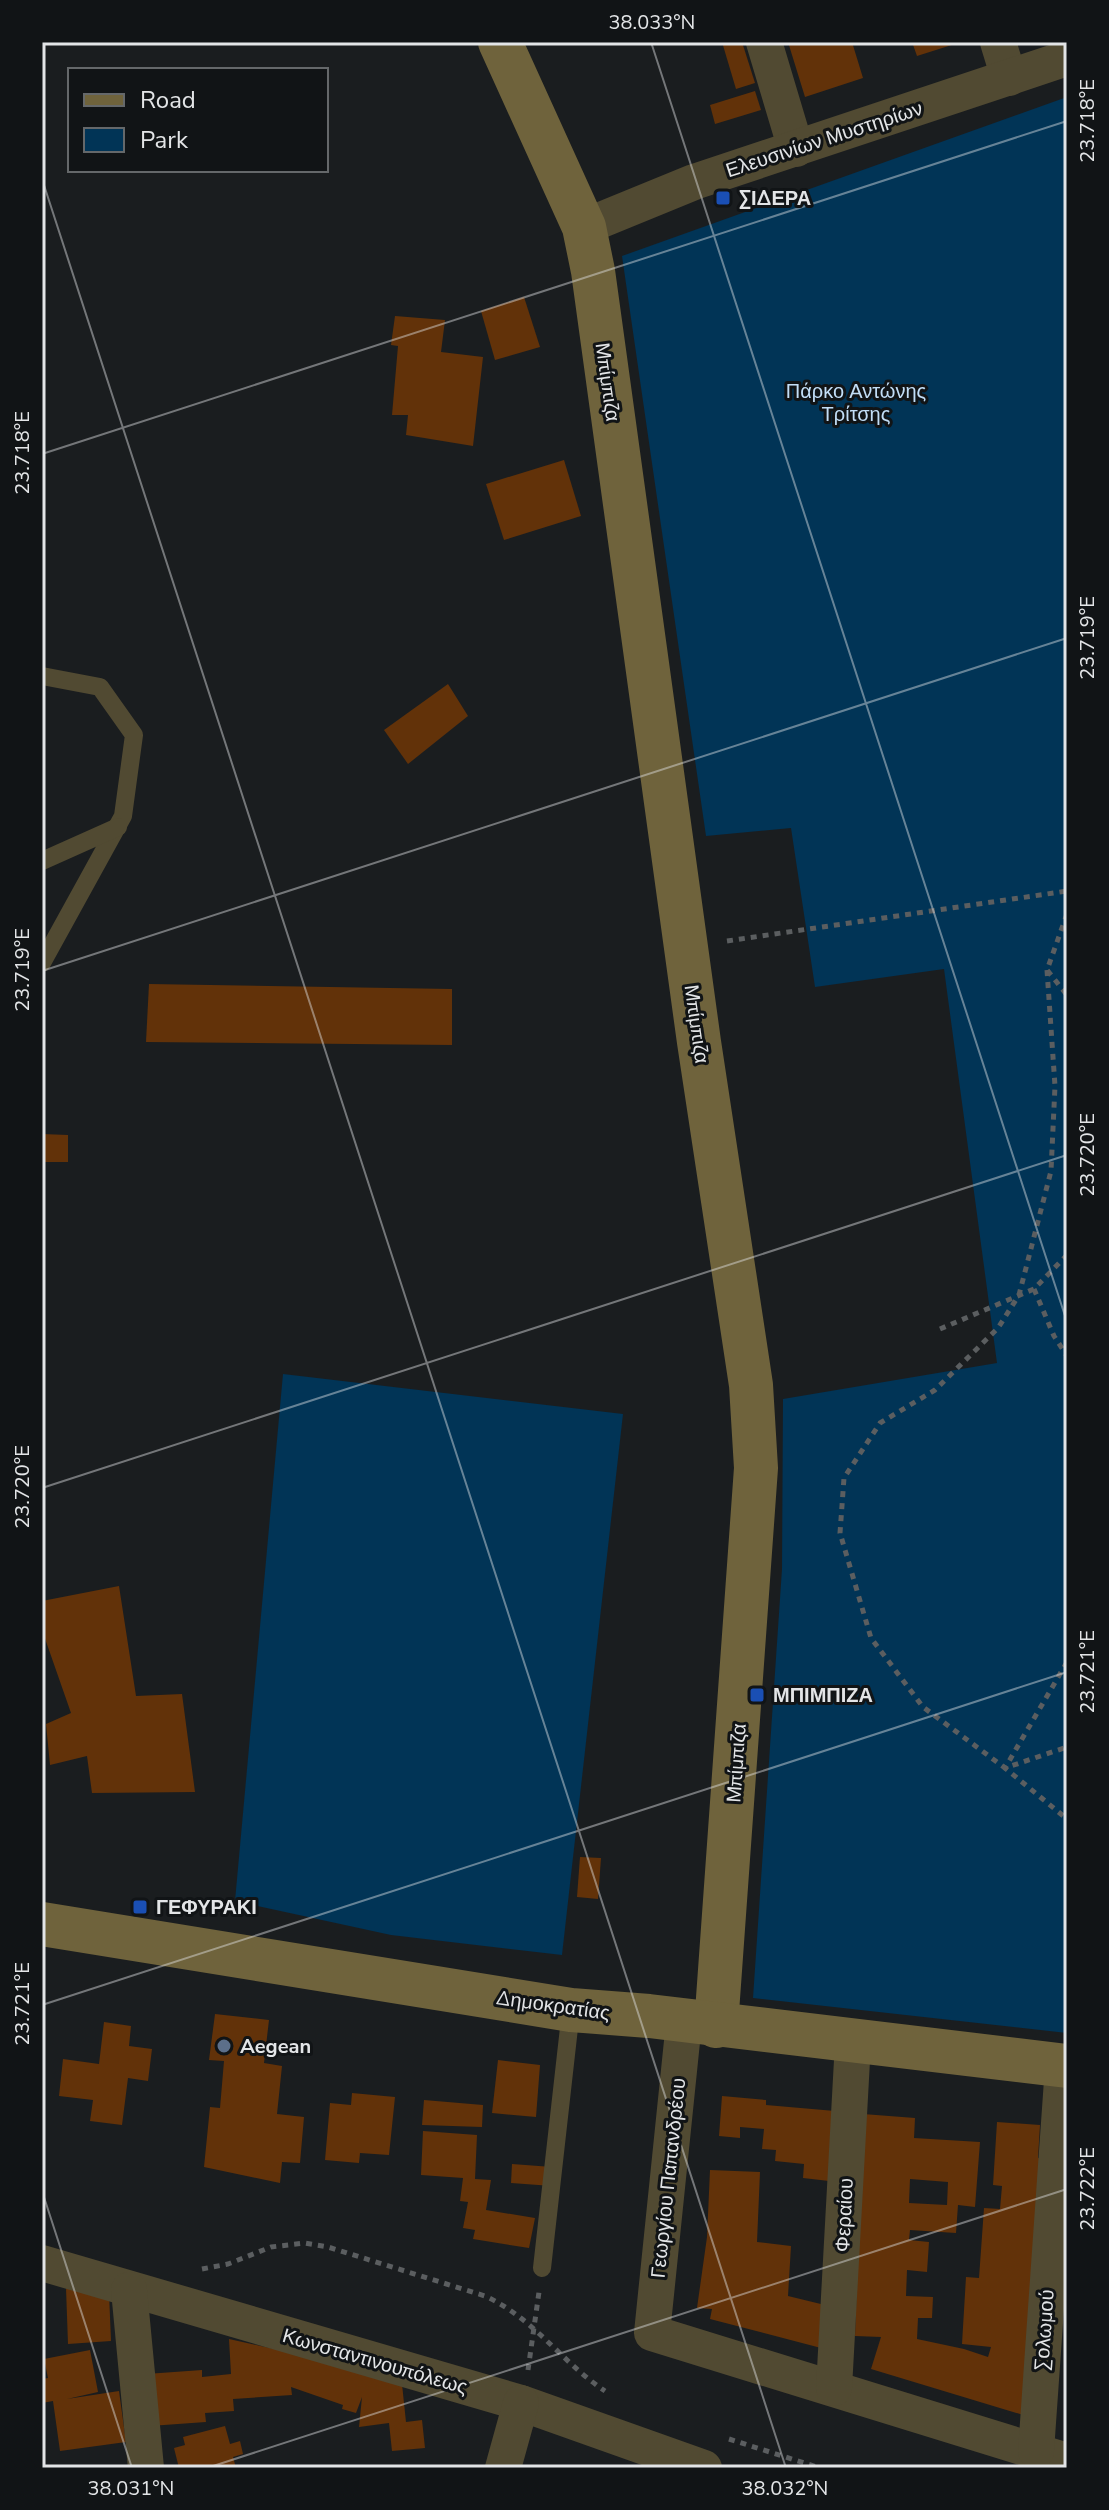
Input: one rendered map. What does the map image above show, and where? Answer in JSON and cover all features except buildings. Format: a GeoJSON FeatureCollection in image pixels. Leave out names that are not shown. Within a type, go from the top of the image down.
{"type":"FeatureCollection","features":[{"type":"Feature","properties":{"kind":"street","name":"Μπίμπιζα"},"geometry":{"type":"LineString","coordinates":[[500,42],[584,227],[593,271],[686,947],[751,1385],[756,1449],[700,2024]]}},
{"type":"Feature","properties":{"kind":"street"},"geometry":{"type":"LineString","coordinates":[[764,42],[796,149]]}},
{"type":"Feature","properties":{"kind":"street"},"geometry":{"type":"LineString","coordinates":[[998,42],[1009,78]]}},
{"type":"Feature","properties":{"kind":"street","name":"Ελευσινίων Μυστηρίων"},"geometry":{"type":"LineString","coordinates":[[584,227],[694,182],[1067,58]]}},
{"type":"Feature","properties":{"kind":"street","name":"Δημοκρατίας"},"geometry":{"type":"LineString","coordinates":[[42,1924],[571,2010],[1065,2066]]}},
{"type":"Feature","properties":{"kind":"street","name":"Γεωργίου Παπανδρέου"},"geometry":{"type":"LineString","coordinates":[[700,2024],[652,2333],[834,2388]]}},
{"type":"Feature","properties":{"kind":"street","name":"Φεραίου"},"geometry":{"type":"LineString","coordinates":[[834,2388],[853,2042]]}},
{"type":"Feature","properties":{"kind":"street","name":"Σολωμού"},"geometry":{"type":"LineString","coordinates":[[1051,2456],[1065,2066]]}},
{"type":"Feature","properties":{"kind":"street","name":"Κωνσταντινουπόλεως"},"geometry":{"type":"LineString","coordinates":[[42,2263],[521,2403],[658,2460],[704,2468]]}},
{"type":"Feature","properties":{"kind":"street"},"geometry":{"type":"LineString","coordinates":[[129,2290],[146,2468]]}},
{"type":"Feature","properties":{"kind":"street"},"geometry":{"type":"LineString","coordinates":[[834,2388],[1051,2456]]}},
{"type":"Feature","properties":{"kind":"street"},"geometry":{"type":"LineString","coordinates":[[503,2468],[521,2403]]}},
{"type":"Feature","properties":{"kind":"lane"},"geometry":{"type":"LineString","coordinates":[[42,676],[100,687],[134,735],[123,816],[42,963]]}},
{"type":"Feature","properties":{"kind":"lane"},"geometry":{"type":"LineString","coordinates":[[42,861],[118,827]]}},
{"type":"Feature","properties":{"kind":"lane"},"geometry":{"type":"LineString","coordinates":[[542,2268],[571,2010]]}},
{"type":"Feature","properties":{"kind":"path"},"geometry":{"type":"LineString","coordinates":[[686,947],[1067,891]]}},
{"type":"Feature","properties":{"kind":"path"},"geometry":{"type":"LineString","coordinates":[[1067,914],[1047,970],[1055,1086],[1051,1171],[1019,1295],[998,1328],[935,1390],[880,1423],[844,1478],[840,1533],[871,1638],[923,1707],[1067,1819]]}},
{"type":"Feature","properties":{"kind":"path"},"geometry":{"type":"LineString","coordinates":[[1047,970],[1067,995]]}},
{"type":"Feature","properties":{"kind":"path"},"geometry":{"type":"LineString","coordinates":[[940,1329],[1034,1289],[1067,1255]]}},
{"type":"Feature","properties":{"kind":"path"},"geometry":{"type":"LineString","coordinates":[[1034,1289],[1054,1336],[1067,1356]]}},
{"type":"Feature","properties":{"kind":"path"},"geometry":{"type":"LineString","coordinates":[[1005,1768],[1067,1662]]}},
{"type":"Feature","properties":{"kind":"path"},"geometry":{"type":"LineString","coordinates":[[1005,1768],[1067,1747]]}},
{"type":"Feature","properties":{"kind":"path"},"geometry":{"type":"LineString","coordinates":[[194,2270],[228,2264],[271,2247],[305,2243],[328,2247],[485,2296],[508,2307],[607,2393]]}},
{"type":"Feature","properties":{"kind":"path"},"geometry":{"type":"LineString","coordinates":[[521,2403],[542,2268]]}},
{"type":"Feature","properties":{"kind":"path"},"geometry":{"type":"LineString","coordinates":[[720,2436],[820,2468]]}},
{"type":"Feature","properties":{"kind":"green space","name":"Πάρκο Αντώνης Τρίτσης"},"geometry":{"type":"Polygon","coordinates":[[[1067,97],[1067,2033],[753,1998],[782,1569],[783,1399],[997,1363],[944,969],[815,987],[791,828],[706,836],[622,256],[1067,97]]]}},
{"type":"Feature","properties":{"kind":"green space"},"geometry":{"type":"Polygon","coordinates":[[[283,1374],[623,1414],[562,1955],[391,1935],[235,1901],[283,1374]]]}},
{"type":"Feature","properties":{"kind":"place","name":"ΣΙΔΕΡΑ"},"geometry":{"type":"Point","coordinates":[723,198]}},
{"type":"Feature","properties":{"kind":"place","name":"ΜΠΙΜΠΙΖΑ"},"geometry":{"type":"Point","coordinates":[757,1695]}},
{"type":"Feature","properties":{"kind":"place","name":"ΓΕΦΥΡΑΚΙ"},"geometry":{"type":"Point","coordinates":[140,1907]}},
{"type":"Feature","properties":{"kind":"place","name":"Aegean"},"geometry":{"type":"Point","coordinates":[224,2046]}}]}
